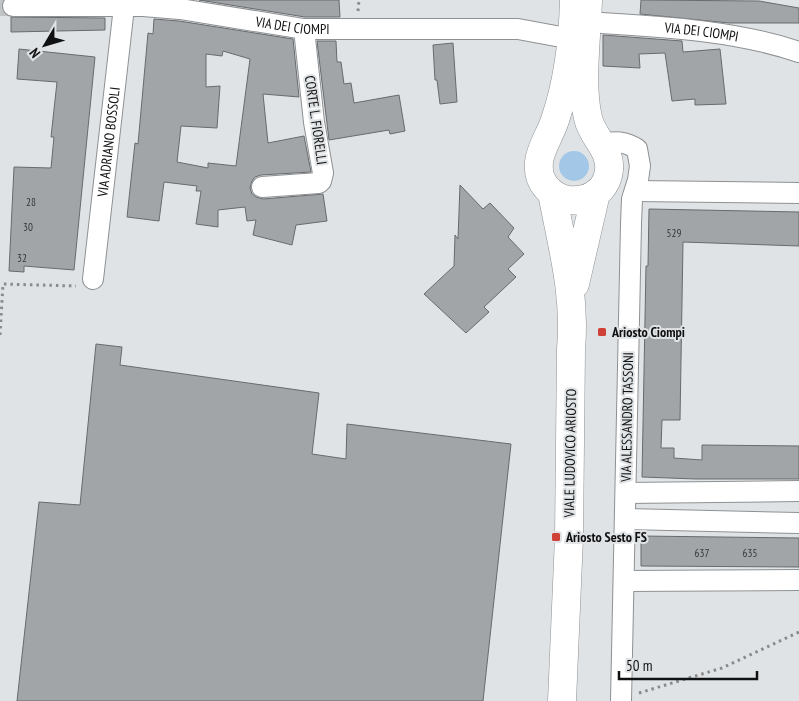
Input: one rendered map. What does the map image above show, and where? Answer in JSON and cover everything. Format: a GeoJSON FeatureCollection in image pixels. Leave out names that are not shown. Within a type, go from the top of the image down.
{"type":"FeatureCollection","features":[{"type":"Feature","properties":{"kind":"street","name":"VIALE LUDOVICO ARIOSTO"},"geometry":{"type":"LineString","coordinates":[[572,295],[596,193],[604,184],[609,167],[608,156],[588,120],[585,95],[587,22],[574,0]]}},
{"type":"Feature","properties":{"kind":"street","name":"VIA DEI CIOMPI"},"geometry":{"type":"LineString","coordinates":[[13,6],[137,4],[304,29],[518,28],[587,22],[669,27],[771,42],[799,52]]}},
{"type":"Feature","properties":{"kind":"street","name":"VIA ADRIANO BOSSOLI"},"geometry":{"type":"LineString","coordinates":[[94,279],[137,4]]}},
{"type":"Feature","properties":{"kind":"street","name":"VIALE LUDOVICO ARIOSTO"},"geometry":{"type":"LineString","coordinates":[[562,701],[569,537],[572,295],[552,193],[543,184],[538,166],[540,154],[547,143],[587,22]]}},
{"type":"Feature","properties":{"kind":"street","name":"CORTE L. FIORELLI"},"geometry":{"type":"LineString","coordinates":[[262,188],[319,183],[321,181],[323,173],[314,122],[304,29]]}},
{"type":"Feature","properties":{"kind":"street"},"geometry":{"type":"LineString","coordinates":[[547,143],[556,135],[567,131],[579,131],[590,135],[600,143]]}},
{"type":"Feature","properties":{"kind":"street","name":"VIA ALESSANDRO TASSONI"},"geometry":{"type":"LineString","coordinates":[[600,143],[613,141],[628,143],[636,149],[640,166],[632,199],[631,224],[621,699]]}},
{"type":"Feature","properties":{"kind":"street"},"geometry":{"type":"LineString","coordinates":[[635,191],[799,193]]}},
{"type":"Feature","properties":{"kind":"street"},"geometry":{"type":"LineString","coordinates":[[552,193],[570,201],[581,200],[596,193]]}},
{"type":"Feature","properties":{"kind":"street","name":"VIA ALESSANDRO TASSONI"},"geometry":{"type":"LineString","coordinates":[[626,493],[799,491]]}},
{"type":"Feature","properties":{"kind":"street"},"geometry":{"type":"LineString","coordinates":[[626,519],[799,522]]}},
{"type":"Feature","properties":{"kind":"street"},"geometry":{"type":"LineString","coordinates":[[624,581],[799,580]]}},
{"type":"Feature","properties":{"kind":"path"},"geometry":{"type":"LineString","coordinates":[[0,335],[3,284],[77,286],[94,279]]}},
{"type":"Feature","properties":{"kind":"path"},"geometry":{"type":"LineString","coordinates":[[621,699],[722,668],[799,632]]}},
{"type":"Feature","properties":{"kind":"shaded area"},"geometry":{"type":"Polygon","coordinates":[[[574,151],[585,155],[589,166],[585,177],[574,181],[563,177],[559,166],[563,155],[574,151]]]}},
{"type":"Feature","properties":{"kind":"building"},"geometry":{"type":"Polygon","coordinates":[[[199,0],[339,0],[340,17],[305,17],[199,0]]]}},
{"type":"Feature","properties":{"kind":"building"},"geometry":{"type":"Polygon","coordinates":[[[641,0],[759,1],[799,8],[799,23],[729,23],[640,14],[641,0]]]}},
{"type":"Feature","properties":{"kind":"building"},"geometry":{"type":"Polygon","coordinates":[[[11,17],[105,18],[105,30],[11,32],[11,17]]]}},
{"type":"Feature","properties":{"kind":"building"},"geometry":{"type":"Polygon","coordinates":[[[154,19],[179,21],[293,39],[299,97],[263,94],[268,143],[304,136],[311,172],[261,175],[255,177],[250,188],[252,194],[263,199],[323,194],[327,221],[296,225],[292,245],[253,235],[256,220],[247,221],[245,207],[218,210],[218,227],[196,224],[201,191],[196,191],[197,186],[164,182],[159,221],[127,217],[135,143],[138,144],[148,33],[153,34],[154,19]],[[223,51],[222,56],[206,54],[206,87],[220,86],[217,128],[181,126],[177,162],[208,168],[208,163],[236,166],[250,59],[223,51]]]}},
{"type":"Feature","properties":{"kind":"building"},"geometry":{"type":"Polygon","coordinates":[[[603,35],[682,41],[683,52],[720,49],[726,104],[695,105],[695,99],[672,101],[665,53],[639,54],[640,68],[603,66],[603,35]]]}},
{"type":"Feature","properties":{"kind":"building"},"geometry":{"type":"Polygon","coordinates":[[[317,41],[336,41],[337,62],[341,62],[344,84],[351,83],[354,103],[399,95],[405,131],[390,134],[389,130],[329,140],[317,41]]]}},
{"type":"Feature","properties":{"kind":"building"},"geometry":{"type":"Polygon","coordinates":[[[453,43],[457,102],[440,104],[437,80],[435,80],[433,45],[453,43]]]}},
{"type":"Feature","properties":{"kind":"building"},"geometry":{"type":"Polygon","coordinates":[[[19,49],[95,57],[74,270],[24,266],[24,272],[9,271],[14,167],[51,168],[54,137],[51,137],[57,82],[17,79],[19,49]]]}},
{"type":"Feature","properties":{"kind":"building"},"geometry":{"type":"Polygon","coordinates":[[[460,185],[483,209],[490,203],[514,228],[508,237],[524,254],[508,269],[516,277],[484,307],[489,312],[466,333],[424,294],[454,266],[455,235],[458,239],[460,185]]]}},
{"type":"Feature","properties":{"kind":"building"},"geometry":{"type":"Polygon","coordinates":[[[649,209],[799,212],[799,246],[683,242],[680,420],[662,420],[661,448],[674,448],[674,458],[702,460],[702,445],[799,446],[799,479],[642,477],[646,266],[648,266],[649,209]]]}},
{"type":"Feature","properties":{"kind":"building"},"geometry":{"type":"Polygon","coordinates":[[[96,344],[122,347],[120,365],[319,393],[312,454],[346,459],[347,424],[511,444],[483,701],[17,701],[39,502],[80,505],[96,344]]]}},
{"type":"Feature","properties":{"kind":"building"},"geometry":{"type":"Polygon","coordinates":[[[641,536],[799,538],[799,567],[641,566],[641,536]]]}},
{"type":"Feature","properties":{"kind":"tunnel"},"geometry":{"type":"LineString","coordinates":[[0,6],[13,6]]}},
{"type":"Feature","properties":{"kind":"place","name":"Ariosto Ciompi"},"geometry":{"type":"Point","coordinates":[602,332]}},
{"type":"Feature","properties":{"kind":"place","name":"Ariosto Sesto FS"},"geometry":{"type":"Point","coordinates":[556,537]}}]}
